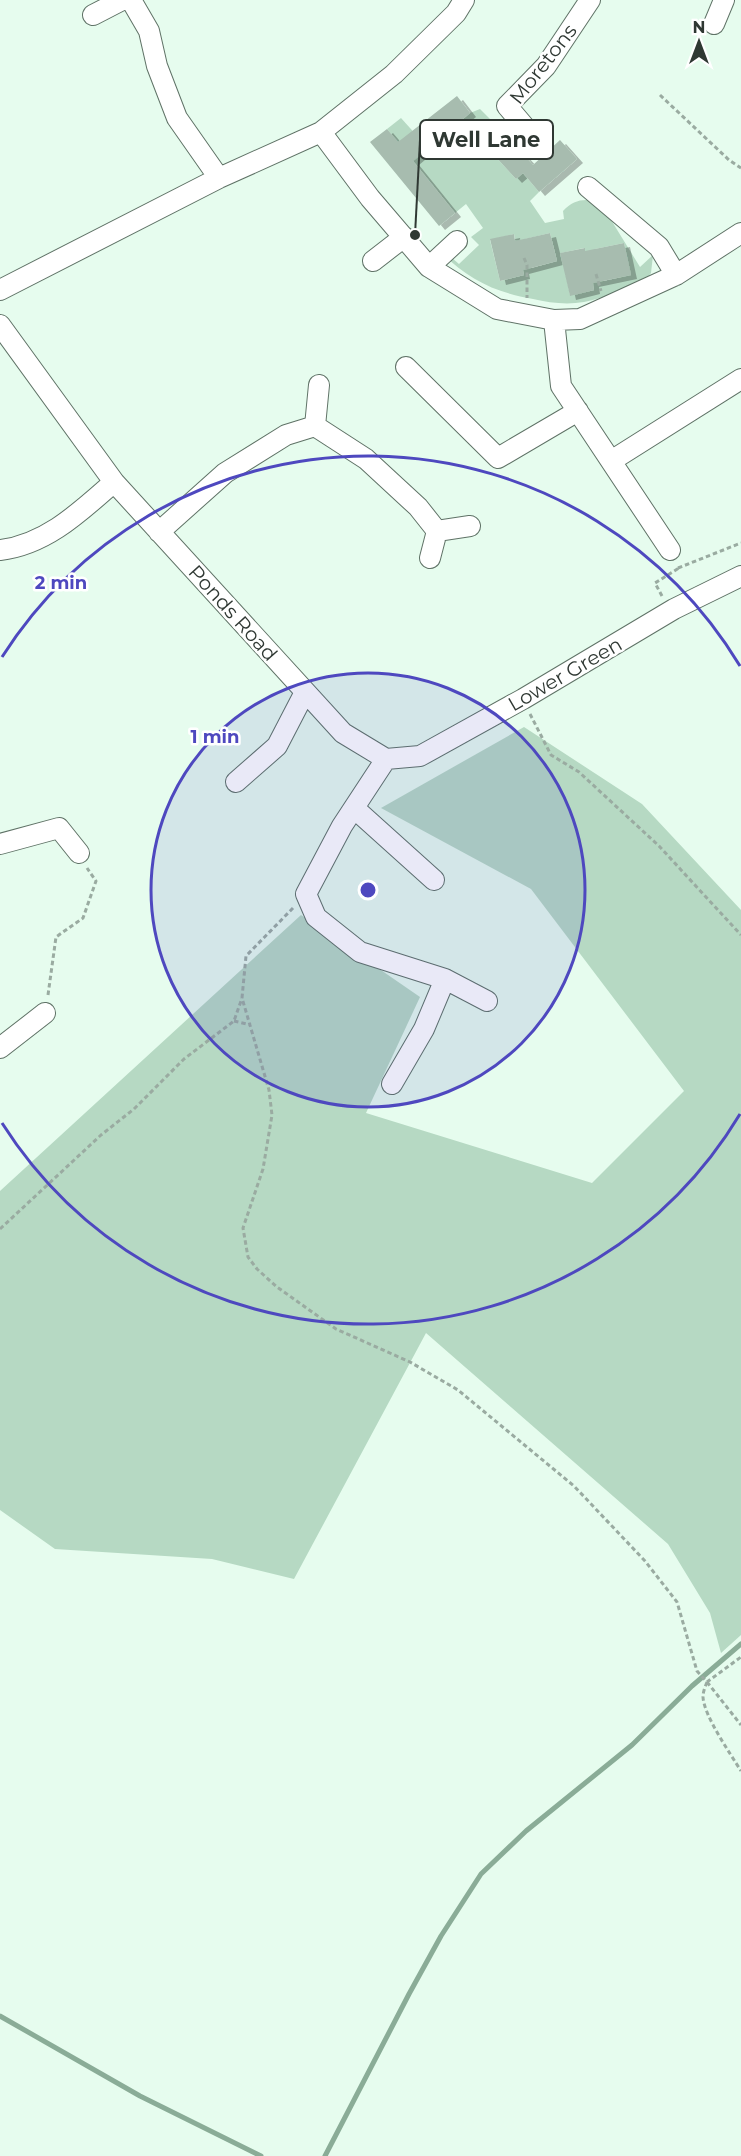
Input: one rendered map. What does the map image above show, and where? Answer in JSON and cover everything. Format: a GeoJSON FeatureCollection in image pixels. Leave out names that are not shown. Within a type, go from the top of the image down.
{"type":"FeatureCollection","features":[{"type":"Feature","properties":{"kind":"street"},"geometry":{"type":"LineString","coordinates":[[93,15],[122,0]]}},
{"type":"Feature","properties":{"kind":"street"},"geometry":{"type":"LineString","coordinates":[[130,0],[149,31],[157,66],[177,118],[219,178]]}},
{"type":"Feature","properties":{"kind":"street"},"geometry":{"type":"LineString","coordinates":[[0,290],[219,178],[321,132],[394,74],[456,13],[464,0]]}},
{"type":"Feature","properties":{"kind":"street","name":"Moretons"},"geometry":{"type":"LineString","coordinates":[[524,126],[507,106],[546,66],[590,0]]}},
{"type":"Feature","properties":{"kind":"street"},"geometry":{"type":"LineString","coordinates":[[714,24],[724,0]]}},
{"type":"Feature","properties":{"kind":"street"},"geometry":{"type":"LineString","coordinates":[[321,132],[370,198],[429,267],[497,309],[554,320],[580,319],[676,275],[741,233]]}},
{"type":"Feature","properties":{"kind":"street"},"geometry":{"type":"LineString","coordinates":[[588,188],[658,247],[676,275]]}},
{"type":"Feature","properties":{"kind":"street"},"geometry":{"type":"LineString","coordinates":[[373,261],[404,237]]}},
{"type":"Feature","properties":{"kind":"street"},"geometry":{"type":"LineString","coordinates":[[429,267],[457,241]]}},
{"type":"Feature","properties":{"kind":"street"},"geometry":{"type":"LineString","coordinates":[[554,320],[561,386],[670,550]]}},
{"type":"Feature","properties":{"kind":"street","name":"Ponds Road"},"geometry":{"type":"LineString","coordinates":[[0,326],[114,482],[343,733],[386,759]]}},
{"type":"Feature","properties":{"kind":"street"},"geometry":{"type":"LineString","coordinates":[[406,367],[498,458],[578,411]]}},
{"type":"Feature","properties":{"kind":"street"},"geometry":{"type":"LineString","coordinates":[[611,461],[741,380]]}},
{"type":"Feature","properties":{"kind":"street"},"geometry":{"type":"LineString","coordinates":[[315,426],[319,386]]}},
{"type":"Feature","properties":{"kind":"street"},"geometry":{"type":"LineString","coordinates":[[315,426],[366,459],[418,507],[437,531]]}},
{"type":"Feature","properties":{"kind":"street"},"geometry":{"type":"LineString","coordinates":[[159,532],[225,473],[286,435],[315,426]]}},
{"type":"Feature","properties":{"kind":"street"},"geometry":{"type":"LineString","coordinates":[[0,550],[16,548],[68,522],[114,482]]}},
{"type":"Feature","properties":{"kind":"street"},"geometry":{"type":"LineString","coordinates":[[437,531],[470,525]]}},
{"type":"Feature","properties":{"kind":"street"},"geometry":{"type":"LineString","coordinates":[[430,558],[437,531]]}},
{"type":"Feature","properties":{"kind":"street","name":"Lower Green"},"geometry":{"type":"LineString","coordinates":[[386,759],[420,756],[523,699],[670,612],[741,576]]}},
{"type":"Feature","properties":{"kind":"street"},"geometry":{"type":"LineString","coordinates":[[236,782],[277,746],[305,692]]}},
{"type":"Feature","properties":{"kind":"street"},"geometry":{"type":"LineString","coordinates":[[386,759],[354,808],[306,894],[316,917],[360,952],[446,979],[488,1002]]}},
{"type":"Feature","properties":{"kind":"street"},"geometry":{"type":"LineString","coordinates":[[354,808],[434,880]]}},
{"type":"Feature","properties":{"kind":"street"},"geometry":{"type":"LineString","coordinates":[[0,843],[59,828],[79,853]]}},
{"type":"Feature","properties":{"kind":"street"},"geometry":{"type":"LineString","coordinates":[[392,1084],[424,1029],[446,979]]}},
{"type":"Feature","properties":{"kind":"street"},"geometry":{"type":"LineString","coordinates":[[0,1048],[45,1013]]}},
{"type":"Feature","properties":{"kind":"path"},"geometry":{"type":"LineString","coordinates":[[660,95],[729,160],[741,168]]}},
{"type":"Feature","properties":{"kind":"path"},"geometry":{"type":"LineString","coordinates":[[524,258],[527,265],[527,298]]}},
{"type":"Feature","properties":{"kind":"path"},"geometry":{"type":"LineString","coordinates":[[596,274],[602,297]]}},
{"type":"Feature","properties":{"kind":"path"},"geometry":{"type":"LineString","coordinates":[[521,297],[537,300]]}},
{"type":"Feature","properties":{"kind":"path"},"geometry":{"type":"LineString","coordinates":[[670,612],[655,583],[679,568],[741,543]]}},
{"type":"Feature","properties":{"kind":"path"},"geometry":{"type":"LineString","coordinates":[[670,550],[679,568]]}},
{"type":"Feature","properties":{"kind":"path"},"geometry":{"type":"LineString","coordinates":[[523,699],[551,756],[579,772],[658,846],[741,935]]}},
{"type":"Feature","properties":{"kind":"path"},"geometry":{"type":"LineString","coordinates":[[45,1013],[56,937],[82,918],[96,881],[79,853]]}},
{"type":"Feature","properties":{"kind":"path"},"geometry":{"type":"LineString","coordinates":[[0,1229],[101,1135],[134,1109],[184,1059],[234,1021],[242,998],[246,956],[306,894]]}},
{"type":"Feature","properties":{"kind":"path"},"geometry":{"type":"LineString","coordinates":[[242,998],[269,1090],[272,1115],[263,1169],[243,1228],[248,1257],[256,1269],[336,1329],[410,1362],[458,1390],[574,1486],[645,1561],[677,1602],[697,1671],[741,1725]]}},
{"type":"Feature","properties":{"kind":"path"},"geometry":{"type":"LineString","coordinates":[[234,1021],[251,1025]]}},
{"type":"Feature","properties":{"kind":"path"},"geometry":{"type":"LineString","coordinates":[[741,1657],[706,1682],[703,1694],[704,1705],[741,1771]]}},
{"type":"Feature","properties":{"kind":"green space"},"geometry":{"type":"Polygon","coordinates":[[[480,109],[498,127],[508,121],[526,130],[529,134],[531,142],[524,155],[510,140],[494,155],[516,179],[523,173],[539,192],[530,201],[545,223],[564,219],[563,211],[576,202],[589,200],[600,202],[640,267],[653,255],[651,273],[646,280],[584,302],[552,302],[507,293],[484,284],[463,271],[443,254],[445,252],[459,264],[479,245],[471,237],[483,228],[466,204],[455,213],[387,129],[401,118],[428,148],[470,113],[480,109]],[[550,233],[525,239],[517,248],[514,234],[490,240],[500,281],[524,275],[520,259],[532,268],[557,261],[550,233]],[[624,243],[595,249],[588,262],[584,248],[561,253],[570,295],[594,290],[591,276],[604,281],[630,275],[624,243]]]}},
{"type":"Feature","properties":{"kind":"green space"},"geometry":{"type":"Polygon","coordinates":[[[524,727],[642,804],[741,910],[741,1635],[721,1653],[710,1613],[668,1544],[426,1333],[294,1579],[212,1559],[55,1549],[0,1510],[0,1191],[301,915],[420,997],[366,1113],[592,1183],[684,1091],[531,889],[381,808],[524,727]]]}},
{"type":"Feature","properties":{"kind":"building"},"geometry":{"type":"Polygon","coordinates":[[[457,96],[470,113],[413,161],[455,213],[439,226],[370,142],[387,129],[398,142],[457,96]]]}},
{"type":"Feature","properties":{"kind":"building"},"geometry":{"type":"Polygon","coordinates":[[[510,140],[533,165],[560,140],[577,159],[539,192],[523,173],[516,179],[494,155],[510,140]]]}},
{"type":"Feature","properties":{"kind":"building"},"geometry":{"type":"Polygon","coordinates":[[[550,233],[557,261],[523,270],[524,275],[500,281],[490,239],[514,234],[515,241],[550,233]]]}},
{"type":"Feature","properties":{"kind":"building"},"geometry":{"type":"Polygon","coordinates":[[[624,243],[631,275],[593,283],[594,290],[570,296],[560,253],[585,248],[585,251],[624,243]]]}},
{"type":"Feature","properties":{"kind":"waterway"},"geometry":{"type":"LineString","coordinates":[[325,2156],[441,1936],[481,1874],[526,1831],[632,1745],[692,1686],[741,1644]]}},
{"type":"Feature","properties":{"kind":"waterway"},"geometry":{"type":"LineString","coordinates":[[0,2016],[140,2096],[261,2156]]}},
{"type":"Feature","properties":{"kind":"place","name":"Well Lane"},"geometry":{"type":"Point","coordinates":[415,235]}}]}
